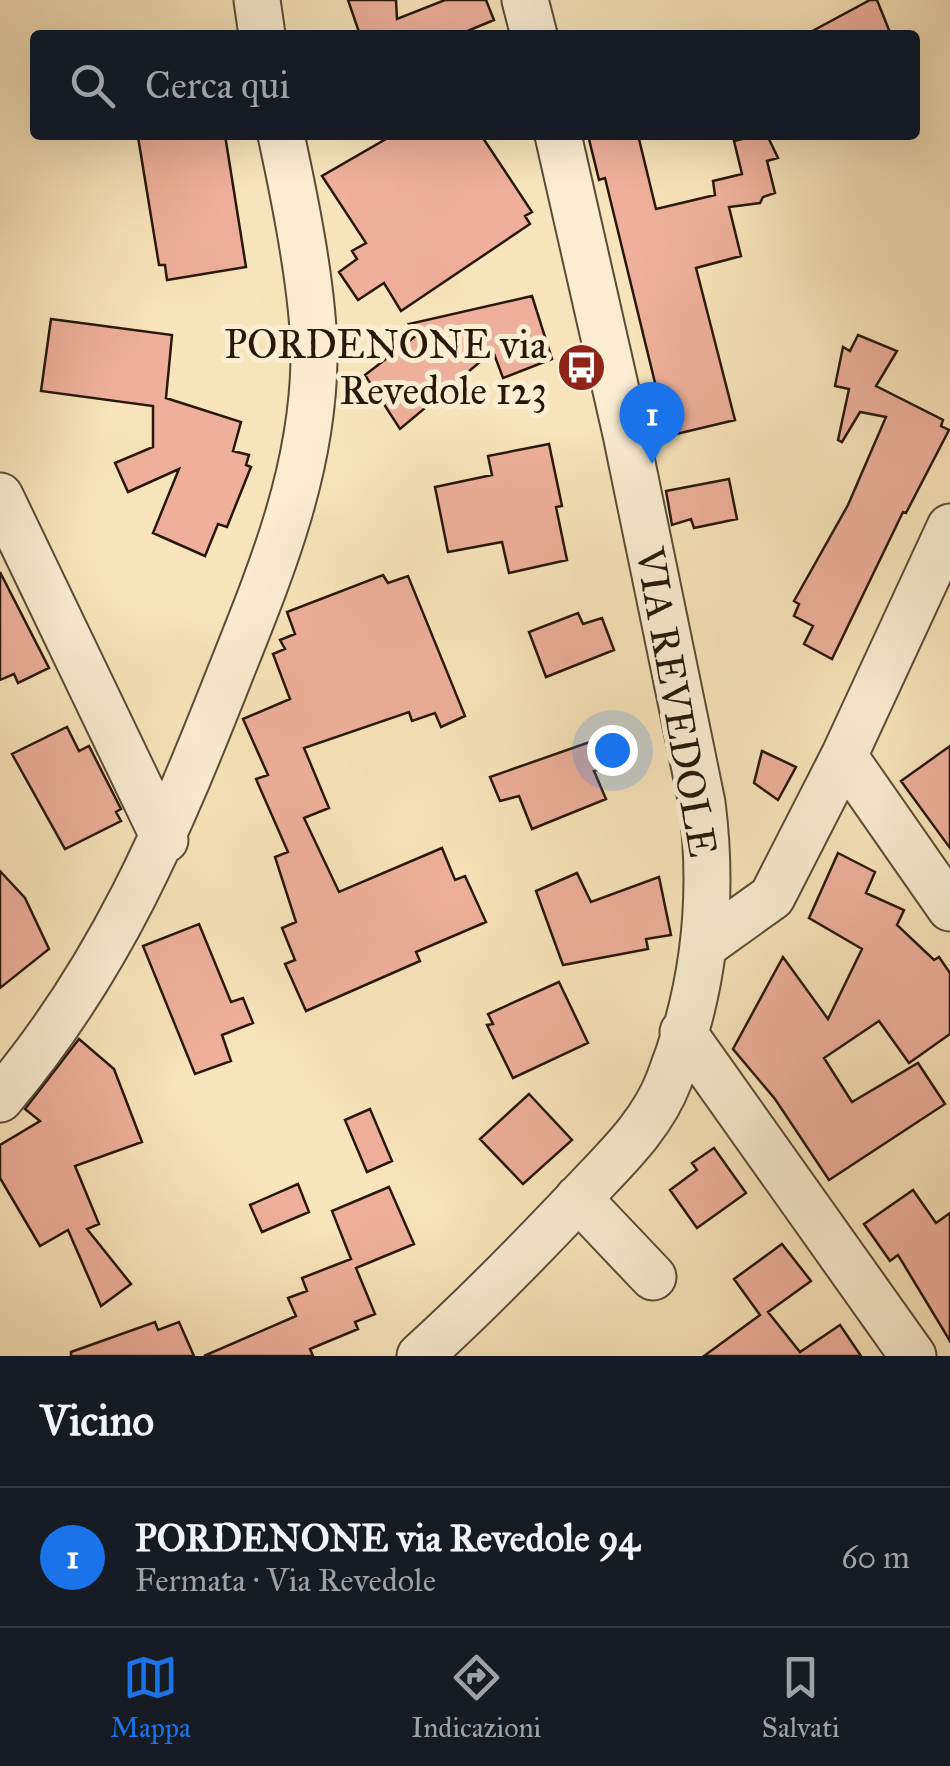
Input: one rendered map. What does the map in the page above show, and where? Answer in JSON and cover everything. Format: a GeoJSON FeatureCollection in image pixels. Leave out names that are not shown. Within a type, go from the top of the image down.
{"type":"FeatureCollection","features":[{"type":"Feature","properties":{"kind":"street"},"geometry":{"type":"LineString","coordinates":[[257,0],[261,30]]}},
{"type":"Feature","properties":{"kind":"street"},"geometry":{"type":"LineString","coordinates":[[526,0],[533,30]]}},
{"type":"Feature","properties":{"kind":"street"},"geometry":{"type":"LineString","coordinates":[[5,1080],[103,958],[164,840],[284,539],[305,465],[314,358],[300,232],[282,140]]}},
{"type":"Feature","properties":{"kind":"street","name":"VIA REVEDOLE"},"geometry":{"type":"LineString","coordinates":[[420,1356],[485,1296],[637,1136],[669,1082],[705,945],[710,863],[702,803],[626,434],[559,140]]}},
{"type":"Feature","properties":{"kind":"street"},"geometry":{"type":"LineString","coordinates":[[0,496],[164,840]]}},
{"type":"Feature","properties":{"kind":"street"},"geometry":{"type":"LineString","coordinates":[[705,945],[772,897],[947,539]]}},
{"type":"Feature","properties":{"kind":"street"},"geometry":{"type":"LineString","coordinates":[[844,756],[950,908]]}},
{"type":"Feature","properties":{"kind":"street"},"geometry":{"type":"LineString","coordinates":[[683,1032],[913,1356]]}},
{"type":"Feature","properties":{"kind":"street"},"geometry":{"type":"LineString","coordinates":[[578,1198],[653,1277]]}},
{"type":"Feature","properties":{"kind":"building"},"geometry":{"type":"Polygon","coordinates":[[[348,0],[396,0],[397,19],[445,0],[486,0],[494,20],[470,30],[358,30],[348,0]]]}},
{"type":"Feature","properties":{"kind":"building"},"geometry":{"type":"Polygon","coordinates":[[[870,0],[877,0],[889,30],[814,30],[870,0]]]}},
{"type":"Feature","properties":{"kind":"building"},"geometry":{"type":"Polygon","coordinates":[[[138,140],[226,140],[246,267],[167,280],[165,265],[159,265],[138,140]]]}},
{"type":"Feature","properties":{"kind":"building"},"geometry":{"type":"Polygon","coordinates":[[[384,140],[484,140],[532,212],[525,216],[530,224],[401,311],[384,283],[358,300],[339,272],[357,259],[352,251],[366,243],[322,176],[384,140]]]}},
{"type":"Feature","properties":{"kind":"building"},"geometry":{"type":"Polygon","coordinates":[[[589,140],[639,140],[656,209],[715,195],[713,181],[742,174],[734,141],[769,140],[778,158],[767,161],[775,193],[763,197],[760,203],[729,207],[741,256],[696,268],[735,420],[668,436],[605,178],[599,180],[589,140]]]}},
{"type":"Feature","properties":{"kind":"building"},"geometry":{"type":"Polygon","coordinates":[[[532,296],[552,359],[503,378],[493,351],[400,429],[365,375],[417,335],[409,324],[532,296]]]}},
{"type":"Feature","properties":{"kind":"building"},"geometry":{"type":"Polygon","coordinates":[[[51,319],[172,335],[166,398],[241,422],[233,451],[249,455],[246,465],[251,467],[227,527],[218,524],[205,556],[153,533],[179,469],[128,492],[115,463],[153,447],[153,406],[41,391],[51,319]]]}},
{"type":"Feature","properties":{"kind":"building"},"geometry":{"type":"Polygon","coordinates":[[[858,335],[897,351],[876,386],[943,420],[941,426],[949,430],[906,513],[903,512],[832,659],[804,644],[813,626],[794,616],[799,604],[794,601],[848,505],[886,417],[860,412],[842,442],[838,440],[849,389],[835,386],[843,347],[850,351],[858,335]]]}},
{"type":"Feature","properties":{"kind":"building"},"geometry":{"type":"Polygon","coordinates":[[[549,444],[562,506],[556,507],[567,560],[509,573],[502,542],[448,552],[435,487],[492,475],[488,456],[549,444]]]}},
{"type":"Feature","properties":{"kind":"building"},"geometry":{"type":"Polygon","coordinates":[[[729,479],[737,519],[694,528],[691,519],[672,525],[666,491],[729,479]]]}},
{"type":"Feature","properties":{"kind":"building"},"geometry":{"type":"Polygon","coordinates":[[[0,572],[49,668],[18,683],[14,674],[0,680],[0,572]]]}},
{"type":"Feature","properties":{"kind":"building"},"geometry":{"type":"Polygon","coordinates":[[[383,575],[388,583],[408,576],[465,716],[441,727],[435,713],[412,721],[409,712],[304,748],[329,808],[304,818],[339,892],[442,848],[455,880],[465,876],[486,922],[416,952],[420,961],[306,1011],[285,964],[295,960],[282,928],[296,922],[275,857],[288,852],[256,779],[268,775],[243,719],[290,699],[273,654],[285,649],[280,640],[295,634],[287,612],[383,575]]]}},
{"type":"Feature","properties":{"kind":"building"},"geometry":{"type":"Polygon","coordinates":[[[578,613],[583,624],[602,618],[614,650],[546,677],[529,632],[578,613]]]}},
{"type":"Feature","properties":{"kind":"building"},"geometry":{"type":"Polygon","coordinates":[[[67,727],[79,751],[89,746],[121,809],[116,812],[121,821],[65,849],[12,754],[67,727]]]}},
{"type":"Feature","properties":{"kind":"building"},"geometry":{"type":"Polygon","coordinates":[[[607,736],[614,765],[594,771],[606,799],[532,829],[519,796],[500,801],[490,777],[607,736]]]}},
{"type":"Feature","properties":{"kind":"building"},"geometry":{"type":"Polygon","coordinates":[[[950,746],[950,848],[901,781],[950,746]]]}},
{"type":"Feature","properties":{"kind":"building"},"geometry":{"type":"Polygon","coordinates":[[[762,751],[796,767],[778,800],[754,783],[762,751]]]}},
{"type":"Feature","properties":{"kind":"building"},"geometry":{"type":"Polygon","coordinates":[[[838,853],[875,872],[866,893],[904,910],[897,925],[934,960],[939,957],[950,973],[950,1034],[909,1063],[879,1021],[824,1058],[852,1102],[918,1063],[945,1104],[829,1180],[775,1099],[733,1049],[783,957],[828,1019],[862,949],[809,918],[838,853]]]}},
{"type":"Feature","properties":{"kind":"building"},"geometry":{"type":"Polygon","coordinates":[[[0,871],[25,898],[49,949],[0,988],[0,871]]]}},
{"type":"Feature","properties":{"kind":"building"},"geometry":{"type":"Polygon","coordinates":[[[577,873],[591,902],[659,877],[671,935],[646,939],[648,949],[563,965],[536,891],[577,873]]]}},
{"type":"Feature","properties":{"kind":"building"},"geometry":{"type":"Polygon","coordinates":[[[199,924],[231,1002],[243,998],[253,1023],[222,1035],[231,1061],[195,1074],[143,946],[199,924]]]}},
{"type":"Feature","properties":{"kind":"building"},"geometry":{"type":"Polygon","coordinates":[[[559,982],[588,1043],[513,1078],[487,1025],[493,1024],[488,1014],[559,982]]]}},
{"type":"Feature","properties":{"kind":"building"},"geometry":{"type":"Polygon","coordinates":[[[79,1039],[114,1069],[142,1142],[75,1166],[99,1224],[87,1229],[131,1284],[101,1306],[68,1230],[40,1246],[0,1178],[0,1145],[40,1121],[25,1109],[79,1039]]]}},
{"type":"Feature","properties":{"kind":"building"},"geometry":{"type":"Polygon","coordinates":[[[529,1094],[572,1140],[523,1184],[480,1139],[529,1094]]]}},
{"type":"Feature","properties":{"kind":"building"},"geometry":{"type":"Polygon","coordinates":[[[370,1109],[392,1161],[367,1172],[345,1120],[370,1109]]]}},
{"type":"Feature","properties":{"kind":"building"},"geometry":{"type":"Polygon","coordinates":[[[714,1148],[746,1193],[697,1228],[670,1190],[697,1170],[692,1163],[714,1148]]]}},
{"type":"Feature","properties":{"kind":"building"},"geometry":{"type":"Polygon","coordinates":[[[298,1184],[309,1212],[262,1232],[250,1205],[298,1184]]]}},
{"type":"Feature","properties":{"kind":"building"},"geometry":{"type":"Polygon","coordinates":[[[389,1187],[414,1244],[356,1268],[375,1314],[355,1322],[358,1329],[310,1349],[313,1356],[204,1356],[296,1316],[288,1298],[307,1291],[302,1278],[351,1259],[332,1211],[389,1187]]]}},
{"type":"Feature","properties":{"kind":"building"},"geometry":{"type":"Polygon","coordinates":[[[913,1190],[936,1223],[950,1213],[950,1341],[898,1255],[890,1261],[864,1224],[913,1190]]]}},
{"type":"Feature","properties":{"kind":"building"},"geometry":{"type":"Polygon","coordinates":[[[782,1244],[811,1281],[768,1312],[800,1352],[840,1325],[861,1356],[704,1356],[760,1315],[734,1279],[782,1244]]]}},
{"type":"Feature","properties":{"kind":"building"},"geometry":{"type":"Polygon","coordinates":[[[155,1322],[158,1330],[179,1322],[194,1356],[71,1356],[71,1352],[155,1322]]]}},
{"type":"Feature","properties":{"kind":"place","name":"PORDENONE via Revedole 123"},"geometry":{"type":"Point","coordinates":[582,367]}},
{"type":"Feature","properties":{"kind":"place","name":"PORDENONE via Revedole 94"},"geometry":{"type":"Point","coordinates":[652,464]}}]}
